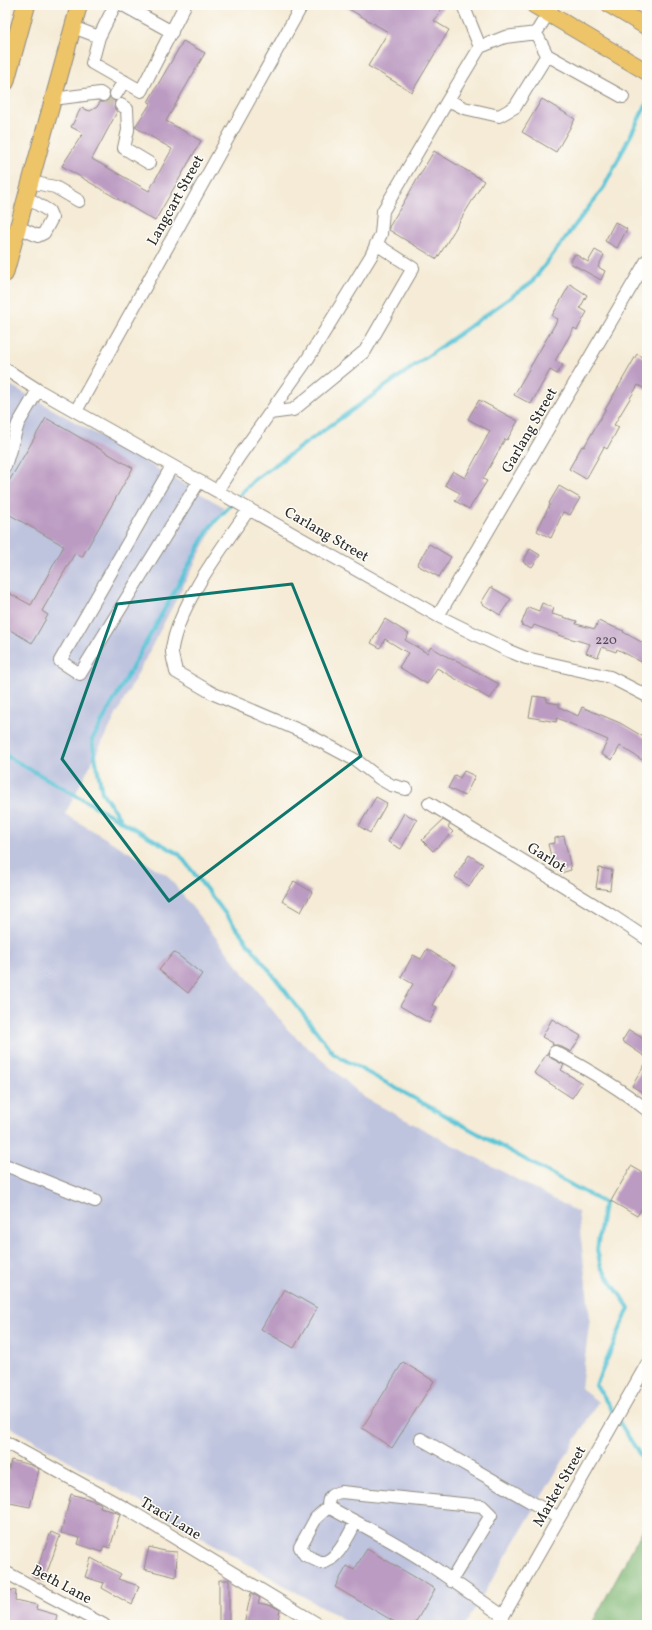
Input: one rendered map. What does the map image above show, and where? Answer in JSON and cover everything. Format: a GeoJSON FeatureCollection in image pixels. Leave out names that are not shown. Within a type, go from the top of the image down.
{"type":"FeatureCollection","features":[{"type":"Feature","properties":{"kind":"highway"},"geometry":{"type":"LineString","coordinates":[[5,82],[26,5]]}},
{"type":"Feature","properties":{"kind":"main road"},"geometry":{"type":"LineString","coordinates":[[5,274],[79,5]]}},
{"type":"Feature","properties":{"kind":"main road"},"geometry":{"type":"LineString","coordinates":[[534,5],[551,9],[647,72]]}},
{"type":"Feature","properties":{"kind":"main road"},"geometry":{"type":"LineString","coordinates":[[610,5],[647,27]]}},
{"type":"Feature","properties":{"kind":"street"},"geometry":{"type":"LineString","coordinates":[[115,5],[99,37],[92,63],[141,91],[185,5]]}},
{"type":"Feature","properties":{"kind":"street"},"geometry":{"type":"LineString","coordinates":[[122,5],[172,32]]}},
{"type":"Feature","properties":{"kind":"street","name":"Langcart Street"},"geometry":{"type":"LineString","coordinates":[[76,411],[302,5]]}},
{"type":"Feature","properties":{"kind":"street"},"geometry":{"type":"LineString","coordinates":[[463,5],[480,47]]}},
{"type":"Feature","properties":{"kind":"street"},"geometry":{"type":"LineString","coordinates":[[536,34],[551,9]]}},
{"type":"Feature","properties":{"kind":"street"},"geometry":{"type":"LineString","coordinates":[[73,28],[99,37]]}},
{"type":"Feature","properties":{"kind":"street"},"geometry":{"type":"LineString","coordinates":[[217,492],[238,458],[307,360],[371,256],[381,234],[383,211],[480,47],[506,37],[536,34]]}},
{"type":"Feature","properties":{"kind":"street"},"geometry":{"type":"LineString","coordinates":[[536,34],[547,55],[623,97]]}},
{"type":"Feature","properties":{"kind":"street"},"geometry":{"type":"LineString","coordinates":[[448,100],[464,108],[499,116],[515,107],[547,55]]}},
{"type":"Feature","properties":{"kind":"street"},"geometry":{"type":"LineString","coordinates":[[124,81],[119,99],[128,109],[128,130],[124,148],[149,163]]}},
{"type":"Feature","properties":{"kind":"street"},"geometry":{"type":"LineString","coordinates":[[53,99],[100,93],[104,95]]}},
{"type":"Feature","properties":{"kind":"street"},"geometry":{"type":"LineString","coordinates":[[28,189],[55,187],[79,201]]}},
{"type":"Feature","properties":{"kind":"street"},"geometry":{"type":"LineString","coordinates":[[18,228],[38,236],[44,233],[52,218],[49,211],[28,189]]}},
{"type":"Feature","properties":{"kind":"street"},"geometry":{"type":"LineString","coordinates":[[270,413],[293,410],[365,351],[413,268],[376,244]]}},
{"type":"Feature","properties":{"kind":"street","name":"Garlang Street"},"geometry":{"type":"LineString","coordinates":[[438,616],[647,260]]}},
{"type":"Feature","properties":{"kind":"street","name":"Carlang Street"},"geometry":{"type":"LineString","coordinates":[[5,369],[38,390],[438,616],[520,655],[610,677],[647,696]]}},
{"type":"Feature","properties":{"kind":"street"},"geometry":{"type":"LineString","coordinates":[[5,466],[18,424],[38,390]]}},
{"type":"Feature","properties":{"kind":"street"},"geometry":{"type":"LineString","coordinates":[[172,466],[60,661],[80,674],[199,480]]}},
{"type":"Feature","properties":{"kind":"street"},"geometry":{"type":"LineString","coordinates":[[249,509],[208,571],[181,618],[172,650],[176,672],[214,694],[303,732],[357,761],[379,778],[391,785],[406,789]]}},
{"type":"Feature","properties":{"kind":"street","name":"Garlot"},"geometry":{"type":"LineString","coordinates":[[429,803],[611,915],[647,939]]}},
{"type":"Feature","properties":{"kind":"street"},"geometry":{"type":"LineString","coordinates":[[555,1052],[593,1072],[647,1110]]}},
{"type":"Feature","properties":{"kind":"street"},"geometry":{"type":"LineString","coordinates":[[5,1165],[95,1201]]}},
{"type":"Feature","properties":{"kind":"street","name":"Market Street"},"geometry":{"type":"LineString","coordinates":[[501,1621],[647,1364]]}},
{"type":"Feature","properties":{"kind":"street"},"geometry":{"type":"LineString","coordinates":[[421,1439],[559,1518]]}},
{"type":"Feature","properties":{"kind":"street","name":"Traci Lane"},"geometry":{"type":"LineString","coordinates":[[5,1442],[132,1512],[319,1625]]}},
{"type":"Feature","properties":{"kind":"street"},"geometry":{"type":"LineString","coordinates":[[328,1508],[328,1501],[330,1497],[341,1492],[482,1506],[491,1515],[451,1581]]}},
{"type":"Feature","properties":{"kind":"street"},"geometry":{"type":"LineString","coordinates":[[328,1508],[316,1518],[300,1547],[305,1555],[322,1563],[330,1561],[356,1522]]}},
{"type":"Feature","properties":{"kind":"street"},"geometry":{"type":"LineString","coordinates":[[328,1508],[356,1522],[429,1565],[501,1621]]}},
{"type":"Feature","properties":{"kind":"street","name":"Beth Lane"},"geometry":{"type":"LineString","coordinates":[[5,1572],[104,1625]]}},
{"type":"Feature","properties":{"kind":"highlighted area"},"geometry":{"type":"Polygon","coordinates":[[[292,584],[361,756],[169,901],[62,759],[117,604],[292,584]]]}},
{"type":"Feature","properties":{"kind":"shaded area"},"geometry":{"type":"Polygon","coordinates":[[[5,382],[224,507],[65,814],[167,875],[288,1030],[365,1098],[578,1212],[590,1318],[581,1388],[598,1402],[465,1625],[353,1625],[5,1424],[5,382]]]}},
{"type":"Feature","properties":{"kind":"green space"},"geometry":{"type":"Polygon","coordinates":[[[647,1522],[647,1625],[591,1625],[647,1522]]]}},
{"type":"Feature","properties":{"kind":"building"},"geometry":{"type":"Polygon","coordinates":[[[342,5],[444,5],[434,21],[449,30],[412,92],[368,66],[388,32],[342,5]]]}},
{"type":"Feature","properties":{"kind":"building"},"geometry":{"type":"Polygon","coordinates":[[[183,41],[205,53],[166,121],[201,141],[155,221],[62,166],[83,133],[71,127],[81,108],[90,111],[97,107],[100,102],[106,102],[110,98],[115,101],[114,108],[117,112],[92,159],[149,191],[172,149],[135,127],[151,103],[148,102],[183,41]]]}},
{"type":"Feature","properties":{"kind":"building"},"geometry":{"type":"Polygon","coordinates":[[[542,99],[575,119],[556,152],[522,132],[542,99]]]}},
{"type":"Feature","properties":{"kind":"building"},"geometry":{"type":"Polygon","coordinates":[[[434,151],[484,181],[437,259],[389,230],[389,227],[434,151]]]}},
{"type":"Feature","properties":{"kind":"building"},"geometry":{"type":"Polygon","coordinates":[[[615,222],[627,229],[617,248],[605,241],[615,222]]]}},
{"type":"Feature","properties":{"kind":"building"},"geometry":{"type":"Polygon","coordinates":[[[595,250],[604,255],[598,267],[605,271],[601,280],[570,263],[575,254],[588,262],[595,250]]]}},
{"type":"Feature","properties":{"kind":"building"},"geometry":{"type":"Polygon","coordinates":[[[570,284],[587,295],[580,308],[587,312],[577,330],[574,328],[555,361],[563,365],[557,374],[550,370],[531,404],[514,395],[558,319],[552,316],[570,284]]]}},
{"type":"Feature","properties":{"kind":"building"},"geometry":{"type":"Polygon","coordinates":[[[637,354],[647,359],[647,390],[638,385],[614,425],[619,427],[607,449],[604,447],[586,479],[569,469],[582,446],[584,447],[637,354]]]}},
{"type":"Feature","properties":{"kind":"building"},"geometry":{"type":"Polygon","coordinates":[[[479,400],[518,421],[507,440],[505,439],[483,479],[487,481],[469,509],[455,501],[460,493],[445,485],[453,471],[465,478],[490,431],[468,419],[479,400]]]}},
{"type":"Feature","properties":{"kind":"building"},"geometry":{"type":"Polygon","coordinates":[[[46,418],[133,468],[82,557],[75,553],[42,611],[48,615],[32,643],[5,627],[5,591],[31,605],[64,546],[5,512],[5,488],[46,418]]]}},
{"type":"Feature","properties":{"kind":"building"},"geometry":{"type":"Polygon","coordinates":[[[559,486],[580,498],[570,515],[563,512],[551,538],[537,531],[550,504],[549,503],[559,486]]]}},
{"type":"Feature","properties":{"kind":"building"},"geometry":{"type":"Polygon","coordinates":[[[429,544],[451,557],[439,577],[417,565],[429,544]]]}},
{"type":"Feature","properties":{"kind":"building"},"geometry":{"type":"Polygon","coordinates":[[[530,549],[540,555],[532,567],[523,562],[530,549]]]}},
{"type":"Feature","properties":{"kind":"building"},"geometry":{"type":"Polygon","coordinates":[[[491,587],[511,599],[500,615],[481,603],[491,587]]]}},
{"type":"Feature","properties":{"kind":"building"},"geometry":{"type":"Polygon","coordinates":[[[542,603],[554,608],[552,614],[577,621],[576,624],[595,629],[598,621],[624,631],[623,632],[647,645],[647,665],[617,649],[616,652],[602,647],[598,657],[586,653],[590,644],[558,635],[534,625],[532,629],[521,625],[528,607],[539,611],[542,603]]]}},
{"type":"Feature","properties":{"kind":"building"},"geometry":{"type":"Polygon","coordinates":[[[385,619],[409,634],[405,640],[427,653],[431,647],[499,684],[490,699],[437,668],[427,684],[399,667],[408,653],[385,639],[380,648],[371,643],[385,619]]]}},
{"type":"Feature","properties":{"kind":"building"},"geometry":{"type":"Polygon","coordinates":[[[533,696],[547,698],[547,702],[559,704],[559,707],[578,716],[582,707],[620,723],[647,739],[647,763],[620,746],[612,760],[601,754],[608,740],[557,718],[556,722],[529,717],[533,696]]]}},
{"type":"Feature","properties":{"kind":"building"},"geometry":{"type":"Polygon","coordinates":[[[464,771],[475,776],[465,796],[448,788],[455,775],[460,778],[464,771]]]}},
{"type":"Feature","properties":{"kind":"building"},"geometry":{"type":"Polygon","coordinates":[[[376,797],[387,803],[370,833],[359,826],[376,797]]]}},
{"type":"Feature","properties":{"kind":"building"},"geometry":{"type":"Polygon","coordinates":[[[404,813],[417,820],[401,849],[388,842],[404,813]]]}},
{"type":"Feature","properties":{"kind":"building"},"geometry":{"type":"Polygon","coordinates":[[[443,820],[450,824],[448,827],[453,832],[433,851],[422,840],[443,820]]]}},
{"type":"Feature","properties":{"kind":"building"},"geometry":{"type":"Polygon","coordinates":[[[564,836],[571,870],[561,873],[559,863],[553,864],[548,844],[555,843],[555,838],[564,836]]]}},
{"type":"Feature","properties":{"kind":"building"},"geometry":{"type":"Polygon","coordinates":[[[469,855],[483,864],[469,886],[455,877],[469,855]]]}},
{"type":"Feature","properties":{"kind":"building"},"geometry":{"type":"Polygon","coordinates":[[[599,868],[612,870],[610,890],[596,888],[599,868]]]}},
{"type":"Feature","properties":{"kind":"building"},"geometry":{"type":"Polygon","coordinates":[[[294,881],[312,892],[301,912],[282,901],[294,881]]]}},
{"type":"Feature","properties":{"kind":"building"},"geometry":{"type":"Polygon","coordinates":[[[427,949],[455,966],[432,1005],[437,1007],[429,1023],[400,1006],[413,984],[401,977],[413,955],[421,959],[427,949]]]}},
{"type":"Feature","properties":{"kind":"building"},"geometry":{"type":"Polygon","coordinates":[[[174,952],[202,974],[188,993],[159,970],[174,952]]]}},
{"type":"Feature","properties":{"kind":"building"},"geometry":{"type":"Polygon","coordinates":[[[552,1019],[581,1036],[571,1052],[558,1045],[552,1045],[553,1043],[542,1037],[552,1019]]]}},
{"type":"Feature","properties":{"kind":"building"},"geometry":{"type":"Polygon","coordinates":[[[629,1030],[647,1041],[647,1058],[622,1041],[629,1030]]]}},
{"type":"Feature","properties":{"kind":"building"},"geometry":{"type":"Polygon","coordinates":[[[548,1052],[551,1058],[564,1065],[561,1070],[582,1083],[572,1098],[534,1073],[548,1052]]]}},
{"type":"Feature","properties":{"kind":"building"},"geometry":{"type":"Polygon","coordinates":[[[647,1061],[647,1095],[632,1086],[647,1061]]]}},
{"type":"Feature","properties":{"kind":"building"},"geometry":{"type":"Polygon","coordinates":[[[631,1166],[647,1175],[647,1199],[637,1216],[611,1201],[631,1166]]]}},
{"type":"Feature","properties":{"kind":"building"},"geometry":{"type":"Polygon","coordinates":[[[284,1289],[317,1308],[294,1348],[261,1329],[284,1289]]]}},
{"type":"Feature","properties":{"kind":"building"},"geometry":{"type":"Polygon","coordinates":[[[403,1362],[434,1381],[392,1448],[362,1428],[403,1362]]]}},
{"type":"Feature","properties":{"kind":"building"},"geometry":{"type":"Polygon","coordinates":[[[11,1460],[31,1465],[39,1469],[30,1507],[5,1502],[5,1487],[11,1460]]]}},
{"type":"Feature","properties":{"kind":"building"},"geometry":{"type":"Polygon","coordinates":[[[71,1494],[98,1502],[101,1504],[100,1507],[120,1514],[110,1548],[104,1546],[102,1552],[78,1544],[80,1538],[61,1533],[71,1494]]]}},
{"type":"Feature","properties":{"kind":"building"},"geometry":{"type":"Polygon","coordinates":[[[51,1532],[60,1536],[44,1581],[34,1577],[51,1532]]]}},
{"type":"Feature","properties":{"kind":"building"},"geometry":{"type":"Polygon","coordinates":[[[149,1547],[164,1551],[177,1552],[176,1577],[144,1569],[149,1547]]]}},
{"type":"Feature","properties":{"kind":"building"},"geometry":{"type":"Polygon","coordinates":[[[367,1549],[435,1589],[414,1625],[400,1625],[335,1587],[347,1566],[354,1570],[367,1549]]]}},
{"type":"Feature","properties":{"kind":"building"},"geometry":{"type":"Polygon","coordinates":[[[91,1558],[121,1574],[118,1579],[139,1586],[132,1605],[102,1588],[104,1583],[85,1577],[91,1558]]]}},
{"type":"Feature","properties":{"kind":"building"},"geometry":{"type":"Polygon","coordinates":[[[219,1580],[229,1580],[229,1625],[219,1625],[219,1580]]]}},
{"type":"Feature","properties":{"kind":"building"},"geometry":{"type":"Polygon","coordinates":[[[5,1589],[16,1591],[15,1600],[37,1605],[36,1609],[57,1615],[55,1625],[5,1625],[5,1589]]]}},
{"type":"Feature","properties":{"kind":"building"},"geometry":{"type":"Polygon","coordinates":[[[251,1593],[260,1598],[258,1603],[273,1606],[280,1610],[277,1625],[244,1625],[251,1593]]]}},
{"type":"Feature","properties":{"kind":"waterway"},"geometry":{"type":"LineString","coordinates":[[120,819],[102,792],[92,740],[210,527],[254,480],[532,282],[604,187],[647,103]]}},
{"type":"Feature","properties":{"kind":"waterway"},"geometry":{"type":"LineString","coordinates":[[5,755],[179,854],[334,1054],[604,1203],[597,1250],[601,1267],[629,1308],[596,1385],[647,1466]]}},
{"type":"Feature","properties":{"kind":"tunnel"},"geometry":{"type":"LineString","coordinates":[[103,95],[121,105]]}}]}
